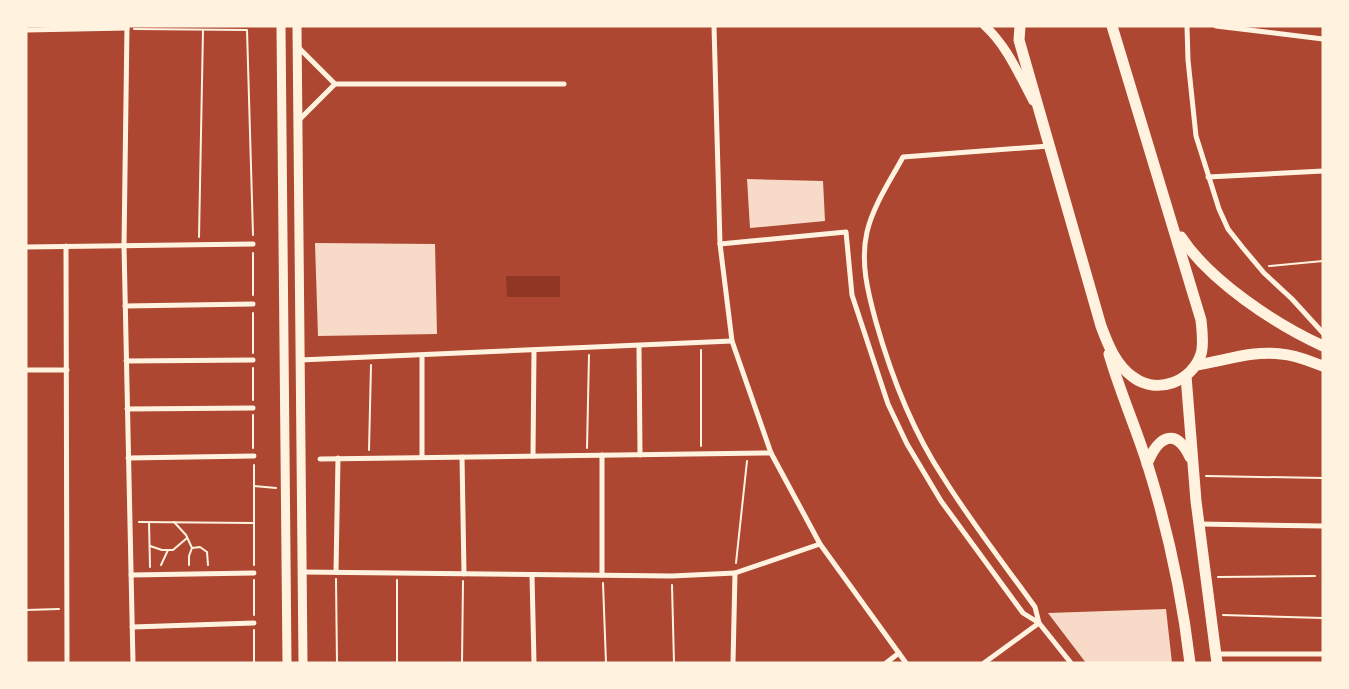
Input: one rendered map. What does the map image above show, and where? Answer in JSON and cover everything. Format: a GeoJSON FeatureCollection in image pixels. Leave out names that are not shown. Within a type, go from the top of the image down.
{"type":"FeatureCollection","features":[{"type":"Feature","properties":{"kind":"main road"},"geometry":{"type":"LineString","coordinates":[[1020,26],[1019,40],[1049,146],[1123,398],[1147,464],[1172,556],[1184,612],[1190,663]]}},
{"type":"Feature","properties":{"kind":"main road"},"geometry":{"type":"LineString","coordinates":[[1101,326],[1114,357],[1132,377],[1145,384],[1160,386],[1174,383],[1186,376],[1196,365],[1202,352],[1201,320],[1112,26]]}},
{"type":"Feature","properties":{"kind":"main road"},"geometry":{"type":"LineString","coordinates":[[1174,226],[1197,259],[1222,281],[1280,322],[1323,346]]}},
{"type":"Feature","properties":{"kind":"main road"},"geometry":{"type":"LineString","coordinates":[[1196,365],[1258,354],[1281,354],[1301,358],[1323,366]]}},
{"type":"Feature","properties":{"kind":"main road"},"geometry":{"type":"LineString","coordinates":[[1186,376],[1192,461],[1217,658]]}},
{"type":"Feature","properties":{"kind":"main road"},"geometry":{"type":"LineString","coordinates":[[1147,464],[1154,449],[1159,443],[1168,438],[1174,438],[1182,442],[1192,461]]}},
{"type":"Feature","properties":{"kind":"street"},"geometry":{"type":"LineString","coordinates":[[281,26],[287,663]]}},
{"type":"Feature","properties":{"kind":"street"},"geometry":{"type":"LineString","coordinates":[[297,26],[303,663]]}},
{"type":"Feature","properties":{"kind":"street"},"geometry":{"type":"LineString","coordinates":[[714,26],[720,244],[732,341],[771,453],[820,544],[906,663]]}},
{"type":"Feature","properties":{"kind":"street"},"geometry":{"type":"LineString","coordinates":[[985,26],[1002,45],[1040,114]]}},
{"type":"Feature","properties":{"kind":"street"},"geometry":{"type":"LineString","coordinates":[[1187,26],[1188,60],[1196,136],[1208,177],[1228,230],[1259,268],[1292,299],[1323,333]]}},
{"type":"Feature","properties":{"kind":"street"},"geometry":{"type":"LineString","coordinates":[[1216,26],[1323,39]]}},
{"type":"Feature","properties":{"kind":"street"},"geometry":{"type":"LineString","coordinates":[[26,30],[126,27],[124,246],[133,663]]}},
{"type":"Feature","properties":{"kind":"street"},"geometry":{"type":"LineString","coordinates":[[297,47],[335,84],[564,84]]}},
{"type":"Feature","properties":{"kind":"street"},"geometry":{"type":"LineString","coordinates":[[298,121],[335,84]]}},
{"type":"Feature","properties":{"kind":"street"},"geometry":{"type":"LineString","coordinates":[[1039,622],[1035,607],[943,477],[924,445],[904,402],[883,347],[868,292],[864,252],[866,232],[873,214],[902,157],[1049,146]]}},
{"type":"Feature","properties":{"kind":"street"},"geometry":{"type":"LineString","coordinates":[[1208,177],[1323,171]]}},
{"type":"Feature","properties":{"kind":"street"},"geometry":{"type":"LineString","coordinates":[[720,244],[846,232],[852,295],[888,404],[906,444],[941,501],[1023,613],[1039,622],[1071,663]]}},
{"type":"Feature","properties":{"kind":"street"},"geometry":{"type":"LineString","coordinates":[[26,247],[253,244]]}},
{"type":"Feature","properties":{"kind":"street"},"geometry":{"type":"LineString","coordinates":[[66,246],[67,663]]}},
{"type":"Feature","properties":{"kind":"street"},"geometry":{"type":"LineString","coordinates":[[125,306],[253,304]]}},
{"type":"Feature","properties":{"kind":"street"},"geometry":{"type":"LineString","coordinates":[[300,360],[732,341]]}},
{"type":"Feature","properties":{"kind":"street"},"geometry":{"type":"LineString","coordinates":[[639,346],[640,455]]}},
{"type":"Feature","properties":{"kind":"street"},"geometry":{"type":"LineString","coordinates":[[533,456],[534,350]]}},
{"type":"Feature","properties":{"kind":"street"},"geometry":{"type":"LineString","coordinates":[[422,355],[422,457]]}},
{"type":"Feature","properties":{"kind":"street"},"geometry":{"type":"LineString","coordinates":[[126,361],[253,360]]}},
{"type":"Feature","properties":{"kind":"street"},"geometry":{"type":"LineString","coordinates":[[26,370],[67,370]]}},
{"type":"Feature","properties":{"kind":"street"},"geometry":{"type":"LineString","coordinates":[[127,409],[253,408]]}},
{"type":"Feature","properties":{"kind":"street"},"geometry":{"type":"LineString","coordinates":[[320,458],[771,453]]}},
{"type":"Feature","properties":{"kind":"street"},"geometry":{"type":"LineString","coordinates":[[602,455],[602,575]]}},
{"type":"Feature","properties":{"kind":"street"},"geometry":{"type":"LineString","coordinates":[[128,458],[254,456]]}},
{"type":"Feature","properties":{"kind":"street"},"geometry":{"type":"LineString","coordinates":[[462,457],[464,574]]}},
{"type":"Feature","properties":{"kind":"street"},"geometry":{"type":"LineString","coordinates":[[336,572],[338,458]]}},
{"type":"Feature","properties":{"kind":"street"},"geometry":{"type":"LineString","coordinates":[[1199,524],[1323,526]]}},
{"type":"Feature","properties":{"kind":"street"},"geometry":{"type":"LineString","coordinates":[[302,572],[672,576],[735,573],[820,544]]}},
{"type":"Feature","properties":{"kind":"street"},"geometry":{"type":"LineString","coordinates":[[131,575],[254,573]]}},
{"type":"Feature","properties":{"kind":"street"},"geometry":{"type":"LineString","coordinates":[[734,663],[735,573]]}},
{"type":"Feature","properties":{"kind":"street"},"geometry":{"type":"LineString","coordinates":[[532,574],[534,663]]}},
{"type":"Feature","properties":{"kind":"street"},"geometry":{"type":"LineString","coordinates":[[984,663],[1039,622]]}},
{"type":"Feature","properties":{"kind":"street"},"geometry":{"type":"LineString","coordinates":[[132,627],[254,623]]}},
{"type":"Feature","properties":{"kind":"street"},"geometry":{"type":"LineString","coordinates":[[886,663],[899,653]]}},
{"type":"Feature","properties":{"kind":"street"},"geometry":{"type":"LineString","coordinates":[[1217,658],[1323,654]]}},
{"type":"Feature","properties":{"kind":"path"},"geometry":{"type":"LineString","coordinates":[[199,245],[203,30]]}},
{"type":"Feature","properties":{"kind":"path"},"geometry":{"type":"LineString","coordinates":[[1259,268],[1323,261]]}},
{"type":"Feature","properties":{"kind":"path"},"geometry":{"type":"LineString","coordinates":[[700,454],[701,343]]}},
{"type":"Feature","properties":{"kind":"path"},"geometry":{"type":"LineString","coordinates":[[587,456],[589,348]]}},
{"type":"Feature","properties":{"kind":"path"},"geometry":{"type":"LineString","coordinates":[[369,458],[371,357]]}},
{"type":"Feature","properties":{"kind":"path"},"geometry":{"type":"LineString","coordinates":[[735,573],[748,454]]}},
{"type":"Feature","properties":{"kind":"path"},"geometry":{"type":"LineString","coordinates":[[1194,476],[1323,478]]}},
{"type":"Feature","properties":{"kind":"path"},"geometry":{"type":"LineString","coordinates":[[254,486],[285,488]]}},
{"type":"Feature","properties":{"kind":"path"},"geometry":{"type":"LineString","coordinates":[[130,522],[254,523]]}},
{"type":"Feature","properties":{"kind":"path"},"geometry":{"type":"LineString","coordinates":[[149,522],[150,575]]}},
{"type":"Feature","properties":{"kind":"path"},"geometry":{"type":"LineString","coordinates":[[174,522],[188,538],[192,548],[189,556],[189,565]]}},
{"type":"Feature","properties":{"kind":"path"},"geometry":{"type":"LineString","coordinates":[[150,546],[174,550],[188,538]]}},
{"type":"Feature","properties":{"kind":"path"},"geometry":{"type":"LineString","coordinates":[[192,548],[200,547],[205,549],[208,565]]}},
{"type":"Feature","properties":{"kind":"path"},"geometry":{"type":"LineString","coordinates":[[161,565],[168,550]]}},
{"type":"Feature","properties":{"kind":"path"},"geometry":{"type":"LineString","coordinates":[[336,572],[337,663]]}},
{"type":"Feature","properties":{"kind":"path"},"geometry":{"type":"LineString","coordinates":[[397,573],[397,663]]}},
{"type":"Feature","properties":{"kind":"path"},"geometry":{"type":"LineString","coordinates":[[462,663],[464,574]]}},
{"type":"Feature","properties":{"kind":"path"},"geometry":{"type":"LineString","coordinates":[[602,575],[606,663]]}},
{"type":"Feature","properties":{"kind":"path"},"geometry":{"type":"LineString","coordinates":[[672,576],[674,663]]}},
{"type":"Feature","properties":{"kind":"path"},"geometry":{"type":"LineString","coordinates":[[1206,577],[1314,576]]}},
{"type":"Feature","properties":{"kind":"path"},"geometry":{"type":"LineString","coordinates":[[26,610],[67,609]]}},
{"type":"Feature","properties":{"kind":"path"},"geometry":{"type":"LineString","coordinates":[[1211,614],[1323,618]]}},
{"type":"Feature","properties":{"kind":"shaded area"},"geometry":{"type":"Polygon","coordinates":[[[26,26],[1323,26],[1323,663],[26,663],[26,26]]]}},
{"type":"Feature","properties":{"kind":"shaded area"},"geometry":{"type":"Polygon","coordinates":[[[506,276],[560,276],[560,297],[507,297],[506,276]]]}},
{"type":"Feature","properties":{"kind":"building"},"geometry":{"type":"Polygon","coordinates":[[[747,179],[823,181],[825,221],[750,228],[747,179]]]}},
{"type":"Feature","properties":{"kind":"building"},"geometry":{"type":"Polygon","coordinates":[[[315,243],[435,244],[437,334],[318,336],[315,243]]]}},
{"type":"Feature","properties":{"kind":"building"},"geometry":{"type":"Polygon","coordinates":[[[1166,609],[1172,663],[1086,663],[1048,613],[1166,609]]]}}]}
